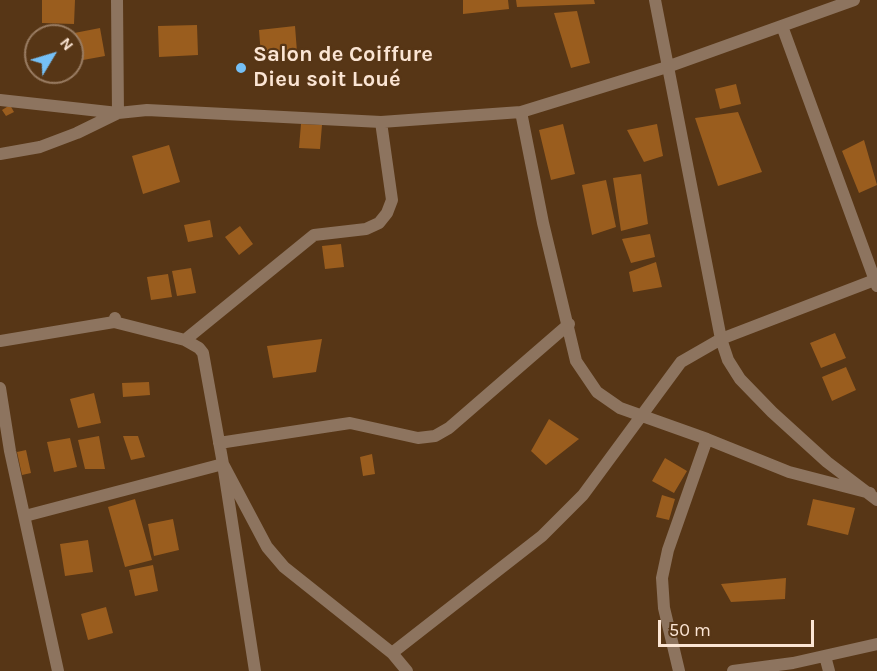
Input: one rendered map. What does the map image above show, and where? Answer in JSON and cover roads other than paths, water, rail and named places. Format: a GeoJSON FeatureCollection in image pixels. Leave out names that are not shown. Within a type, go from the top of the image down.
{"type":"FeatureCollection","features":[{"type":"Feature","properties":{"kind":"street"},"geometry":{"type":"LineString","coordinates":[[117,0],[118,113]]}},
{"type":"Feature","properties":{"kind":"street"},"geometry":{"type":"LineString","coordinates":[[655,0],[721,339],[728,360],[740,379],[827,462],[874,497]]}},
{"type":"Feature","properties":{"kind":"street"},"geometry":{"type":"LineString","coordinates":[[0,100],[118,113],[147,110],[381,122],[521,112],[667,67],[854,0]]}},
{"type":"Feature","properties":{"kind":"street"},"geometry":{"type":"LineString","coordinates":[[392,653],[542,536],[583,495],[681,362],[721,339],[876,282],[782,26]]}},
{"type":"Feature","properties":{"kind":"street"},"geometry":{"type":"LineString","coordinates":[[521,112],[543,223],[576,361],[597,392],[620,408],[642,417],[707,439],[789,472],[874,497]]}},
{"type":"Feature","properties":{"kind":"street"},"geometry":{"type":"LineString","coordinates":[[0,154],[40,147],[77,133],[118,113]]}},
{"type":"Feature","properties":{"kind":"street"},"geometry":{"type":"LineString","coordinates":[[184,340],[314,235],[366,229],[379,223],[387,213],[392,200],[381,122]]}},
{"type":"Feature","properties":{"kind":"street"},"geometry":{"type":"LineString","coordinates":[[0,342],[115,320],[184,340],[203,353],[255,671]]}},
{"type":"Feature","properties":{"kind":"street"},"geometry":{"type":"LineString","coordinates":[[219,443],[326,424],[350,423],[418,438],[435,436],[449,428],[569,324]]}},
{"type":"Feature","properties":{"kind":"street"},"geometry":{"type":"LineString","coordinates":[[0,388],[58,671]]}},
{"type":"Feature","properties":{"kind":"street"},"geometry":{"type":"LineString","coordinates":[[679,671],[664,608],[662,578],[668,550],[707,439]]}},
{"type":"Feature","properties":{"kind":"street"},"geometry":{"type":"LineString","coordinates":[[25,516],[223,465]]}},
{"type":"Feature","properties":{"kind":"street"},"geometry":{"type":"LineString","coordinates":[[223,465],[267,547],[284,567],[392,653],[407,671]]}},
{"type":"Feature","properties":{"kind":"street"},"geometry":{"type":"LineString","coordinates":[[733,671],[825,656],[877,644]]}},
{"type":"Feature","properties":{"kind":"street"},"geometry":{"type":"LineString","coordinates":[[825,656],[829,671]]}},
{"type":"Feature","properties":{"kind":"place","name":"Salon de Coiffure Dieu soit Loué"},"geometry":{"type":"Point","coordinates":[241,68]}}]}
